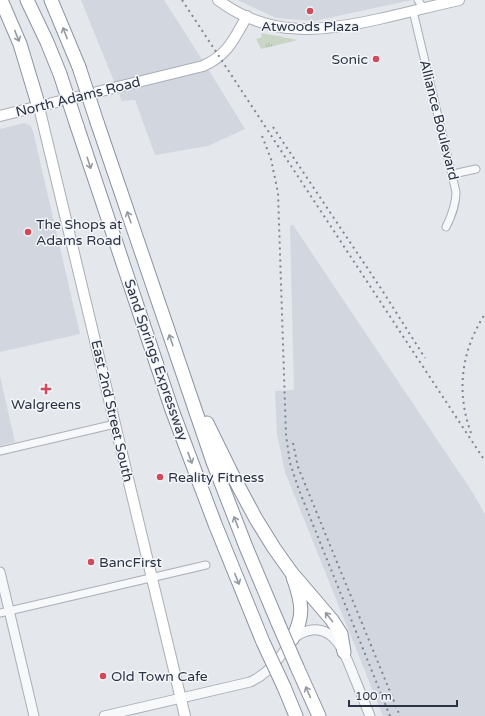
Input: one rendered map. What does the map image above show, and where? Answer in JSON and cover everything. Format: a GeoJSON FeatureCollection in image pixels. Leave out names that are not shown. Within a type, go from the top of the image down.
{"type":"FeatureCollection","features":[{"type":"Feature","properties":{"kind":"highway"},"geometry":{"type":"LineString","coordinates":[[1,0],[20,44],[39,107]]}},
{"type":"Feature","properties":{"kind":"highway","name":"Sand Springs Expressway"},"geometry":{"type":"LineString","coordinates":[[27,0],[60,74],[172,410],[214,524],[263,642],[296,716]]}},
{"type":"Feature","properties":{"kind":"highway","name":"Sand Springs Expressway"},"geometry":{"type":"LineString","coordinates":[[51,0],[79,67],[213,462],[246,547],[319,716]]}},
{"type":"Feature","properties":{"kind":"highway"},"geometry":{"type":"LineString","coordinates":[[183,377],[256,519],[291,572],[341,634],[344,652]]}},
{"type":"Feature","properties":{"kind":"highway"},"geometry":{"type":"LineString","coordinates":[[291,572],[298,591],[301,610],[299,628],[292,639]]}},
{"type":"Feature","properties":{"kind":"main road"},"geometry":{"type":"LineString","coordinates":[[218,0],[261,22],[282,27],[309,30],[346,26],[413,11],[421,4],[459,0]]}},
{"type":"Feature","properties":{"kind":"main road","name":"North Adams Road"},"geometry":{"type":"LineString","coordinates":[[0,116],[203,66],[215,60],[229,47],[247,16]]}},
{"type":"Feature","properties":{"kind":"main road","name":"East 2nd Street South"},"geometry":{"type":"LineString","coordinates":[[39,107],[185,716]]}},
{"type":"Feature","properties":{"kind":"street","name":"Alliance Boulevard"},"geometry":{"type":"LineString","coordinates":[[413,11],[453,174],[456,192],[454,211],[446,227]]}},
{"type":"Feature","properties":{"kind":"street"},"geometry":{"type":"LineString","coordinates":[[453,174],[476,169]]}},
{"type":"Feature","properties":{"kind":"street"},"geometry":{"type":"LineString","coordinates":[[0,451],[115,424]]}},
{"type":"Feature","properties":{"kind":"street"},"geometry":{"type":"LineString","coordinates":[[5,612],[206,565]]}},
{"type":"Feature","properties":{"kind":"street"},"geometry":{"type":"LineString","coordinates":[[0,572],[5,612],[34,716]]}},
{"type":"Feature","properties":{"kind":"street"},"geometry":{"type":"LineString","coordinates":[[104,716],[250,682],[260,678],[268,671],[279,659],[292,639],[308,631],[322,631],[336,640],[344,652],[370,716]]}},
{"type":"Feature","properties":{"kind":"shaded area"},"geometry":{"type":"Polygon","coordinates":[[[81,0],[164,0],[245,129],[208,146],[155,155],[135,100],[122,101],[81,0]]]}},
{"type":"Feature","properties":{"kind":"shaded area","name":"Atwoods Plaza"},"geometry":{"type":"Polygon","coordinates":[[[237,0],[412,0],[314,21],[276,18],[237,0]]]}},
{"type":"Feature","properties":{"kind":"shaded area","name":"The Shops at Adams Road"},"geometry":{"type":"Polygon","coordinates":[[[24,123],[31,126],[33,131],[80,334],[0,352],[0,129],[24,123]]]}},
{"type":"Feature","properties":{"kind":"shaded area"},"geometry":{"type":"Polygon","coordinates":[[[293,225],[473,493],[485,514],[485,716],[383,716],[285,472],[277,434],[275,391],[294,390],[290,226],[293,225]]]}},
{"type":"Feature","properties":{"kind":"shaded area"},"geometry":{"type":"Polygon","coordinates":[[[0,376],[15,442],[0,446],[0,376]]]}},
{"type":"Feature","properties":{"kind":"green space"},"geometry":{"type":"Polygon","coordinates":[[[261,33],[298,40],[261,49],[256,39],[262,37],[261,33]]]}},
{"type":"Feature","properties":{"kind":"railway"},"geometry":{"type":"LineString","coordinates":[[182,0],[485,461]]}},
{"type":"Feature","properties":{"kind":"railway"},"geometry":{"type":"LineString","coordinates":[[273,127],[382,290],[425,358]]}},
{"type":"Feature","properties":{"kind":"railway"},"geometry":{"type":"LineString","coordinates":[[262,136],[271,159],[278,193],[286,435],[290,463],[299,490],[390,716]]}},
{"type":"Feature","properties":{"kind":"railway"},"geometry":{"type":"LineString","coordinates":[[471,433],[463,402],[463,372],[471,342],[485,314]]}},
{"type":"Feature","properties":{"kind":"railway"},"geometry":{"type":"LineString","coordinates":[[293,443],[298,467],[400,716]]}},
{"type":"Feature","properties":{"kind":"place","name":"Atwoods Plaza"},"geometry":{"type":"Point","coordinates":[310,11]}},
{"type":"Feature","properties":{"kind":"place","name":"Sonic"},"geometry":{"type":"Point","coordinates":[376,59]}},
{"type":"Feature","properties":{"kind":"place","name":"The Shops at Adams Road"},"geometry":{"type":"Point","coordinates":[28,232]}},
{"type":"Feature","properties":{"kind":"place","name":"Walgreens"},"geometry":{"type":"Point","coordinates":[46,389]}},
{"type":"Feature","properties":{"kind":"place","name":"Reality Fitness"},"geometry":{"type":"Point","coordinates":[160,477]}},
{"type":"Feature","properties":{"kind":"place","name":"BancFirst"},"geometry":{"type":"Point","coordinates":[91,562]}},
{"type":"Feature","properties":{"kind":"place","name":"Old Town Cafe"},"geometry":{"type":"Point","coordinates":[103,676]}}]}
